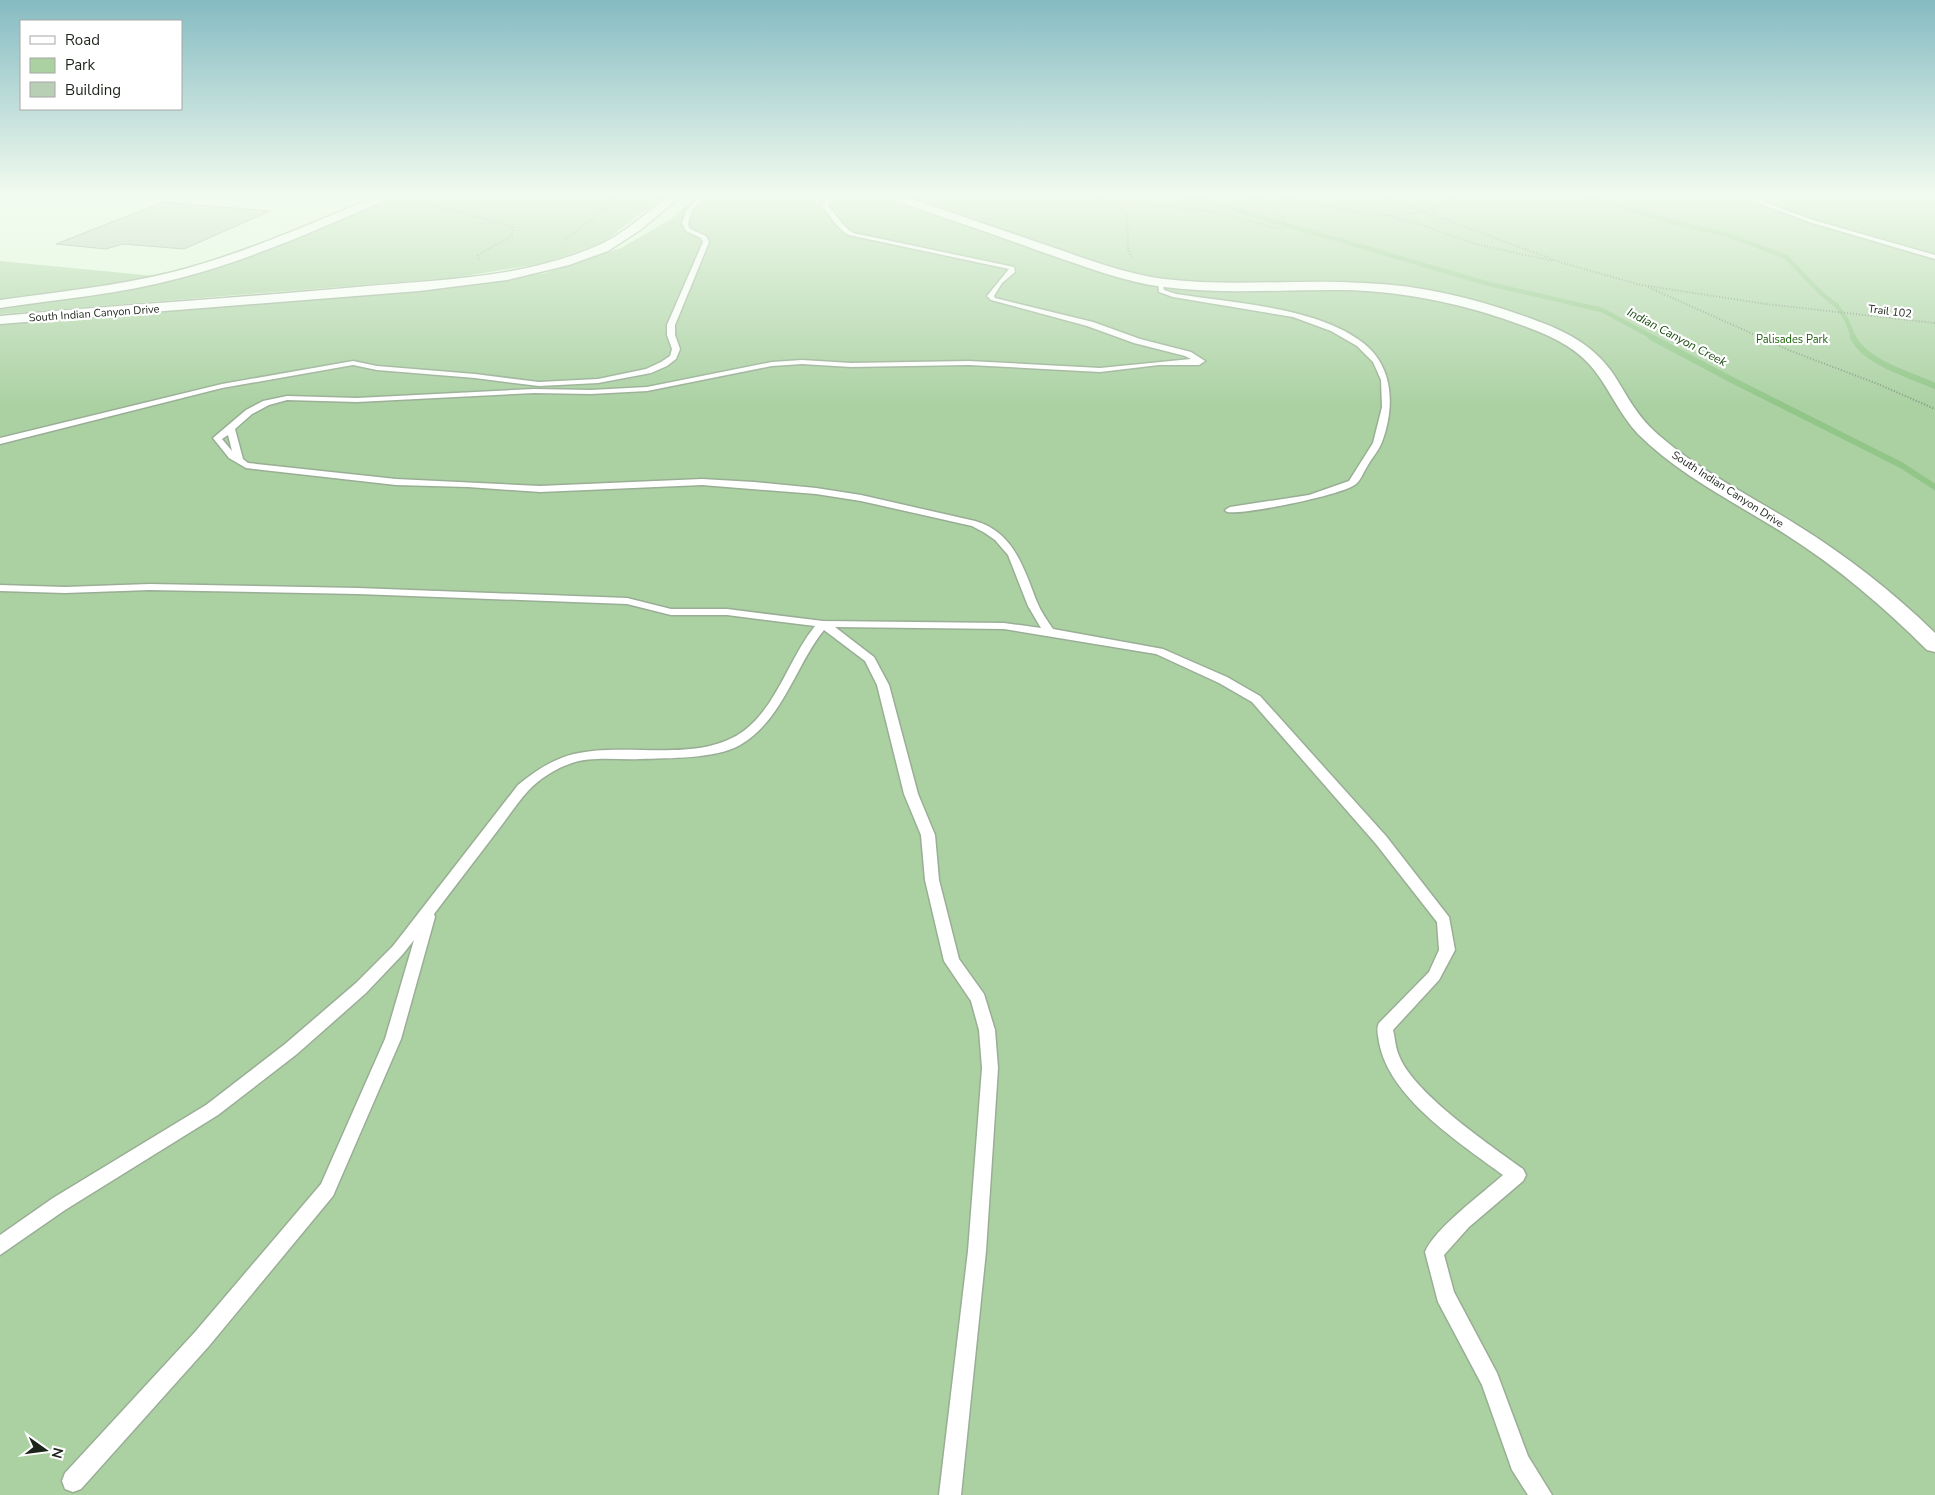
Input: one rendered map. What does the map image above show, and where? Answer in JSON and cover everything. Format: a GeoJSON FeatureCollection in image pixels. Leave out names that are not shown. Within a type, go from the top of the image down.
{"type":"FeatureCollection","features":[{"type":"Feature","properties":{"kind":"street"},"geometry":{"type":"LineString","coordinates":[[0,304],[146,281],[207,266]]}},
{"type":"Feature","properties":{"kind":"street","name":"South Indian Canyon Drive"},"geometry":{"type":"LineString","coordinates":[[0,320],[427,286],[515,274],[551,266]]}},
{"type":"Feature","properties":{"kind":"street","name":"South Indian Canyon Drive"},"geometry":{"type":"LineString","coordinates":[[1092,266],[1143,280],[1198,286],[1344,286],[1396,289],[1467,303],[1525,321],[1551,332],[1582,349],[1593,358],[1627,411],[1652,438],[1711,480],[1845,565],[1880,593],[1935,645]]}},
{"type":"Feature","properties":{"kind":"lane"},"geometry":{"type":"LineString","coordinates":[[0,441],[222,386],[353,363],[377,368],[475,376],[539,384],[598,381],[648,371],[664,364],[672,357],[676,349],[671,335],[671,325],[696,266]]}},
{"type":"Feature","properties":{"kind":"lane"},"geometry":{"type":"LineString","coordinates":[[1003,266],[1012,268],[1012,272],[992,291],[990,296],[993,299],[1090,324],[1137,341],[1188,354],[1193,361],[1160,363],[1117,370],[968,363],[850,364],[802,362],[748,368],[639,389],[590,392],[534,391],[357,400],[287,398],[266,403],[249,412],[231,429],[217,438],[232,456],[246,465],[396,482],[549,489],[702,482],[816,490],[861,498],[975,524],[992,532],[1005,542],[1019,565],[1033,604],[1049,632]]}},
{"type":"Feature","properties":{"kind":"lane"},"geometry":{"type":"LineString","coordinates":[[1160,283],[1162,291],[1175,296],[1294,316],[1334,329],[1360,344],[1377,360],[1385,380],[1386,407],[1377,443],[1352,483],[1312,498],[1230,510]]}},
{"type":"Feature","properties":{"kind":"lane"},"geometry":{"type":"LineString","coordinates":[[231,429],[239,460]]}},
{"type":"Feature","properties":{"kind":"lane"},"geometry":{"type":"LineString","coordinates":[[0,588],[65,590],[150,587],[627,601],[671,612],[727,612],[822,624],[1004,626],[1158,651],[1223,680],[1256,699],[1381,840],[1444,921],[1447,950],[1434,976],[1385,1028],[1386,1037],[1390,1056],[1413,1092],[1466,1137],[1517,1175],[1463,1221],[1434,1252],[1445,1295],[1490,1380],[1520,1462],[1541,1495]]}},
{"type":"Feature","properties":{"kind":"lane"},"geometry":{"type":"LineString","coordinates":[[0,1246],[59,1204],[212,1110],[291,1049],[361,988],[398,950],[522,788],[544,772],[568,759],[596,755],[658,755],[710,750],[735,742],[762,720],[781,693],[800,653],[822,624]]}},
{"type":"Feature","properties":{"kind":"lane"},"geometry":{"type":"LineString","coordinates":[[822,624],[870,659],[883,685],[911,794],[928,834],[932,880],[952,961],[978,999],[987,1030],[990,1068],[977,1251],[950,1495]]}},
{"type":"Feature","properties":{"kind":"lane"},"geometry":{"type":"LineString","coordinates":[[73,1481],[202,1339],[327,1190],[393,1039],[430,910]]}},
{"type":"Feature","properties":{"kind":"path"},"geometry":{"type":"LineString","coordinates":[[1138,266],[1143,280]]}},
{"type":"Feature","properties":{"kind":"path","name":"Trail 102"},"geometry":{"type":"LineString","coordinates":[[1570,266],[1641,285],[1766,304],[1935,323]]}},
{"type":"Feature","properties":{"kind":"path"},"geometry":{"type":"LineString","coordinates":[[1641,285],[1935,409]]}},
{"type":"Feature","properties":{"kind":"green space"},"geometry":{"type":"Polygon","coordinates":[[[0,266],[49,266],[175,278],[214,266],[528,266],[452,278],[0,314],[0,266]]]}},
{"type":"Feature","properties":{"kind":"green space","name":"Palisades Park"},"geometry":{"type":"Polygon","coordinates":[[[567,266],[1935,266],[1935,1495],[0,1495],[0,323],[447,289],[545,273],[567,266]]]}},
{"type":"Feature","properties":{"kind":"waterway","name":"Indian Canyon Creek"},"geometry":{"type":"LineString","coordinates":[[1427,266],[1489,284],[1602,310],[1654,338]]}},
{"type":"Feature","properties":{"kind":"waterway"},"geometry":{"type":"LineString","coordinates":[[1795,266],[1822,294],[1837,306],[1846,319],[1854,338]]}},
{"type":"Feature","properties":{"kind":"waterway","name":"Indian Canyon Creek"},"geometry":{"type":"LineString","coordinates":[[1651,337],[1901,465],[1935,487]]}},
{"type":"Feature","properties":{"kind":"waterway"},"geometry":{"type":"LineString","coordinates":[[1853,337],[1859,346],[1877,361],[1935,386]]}}]}
